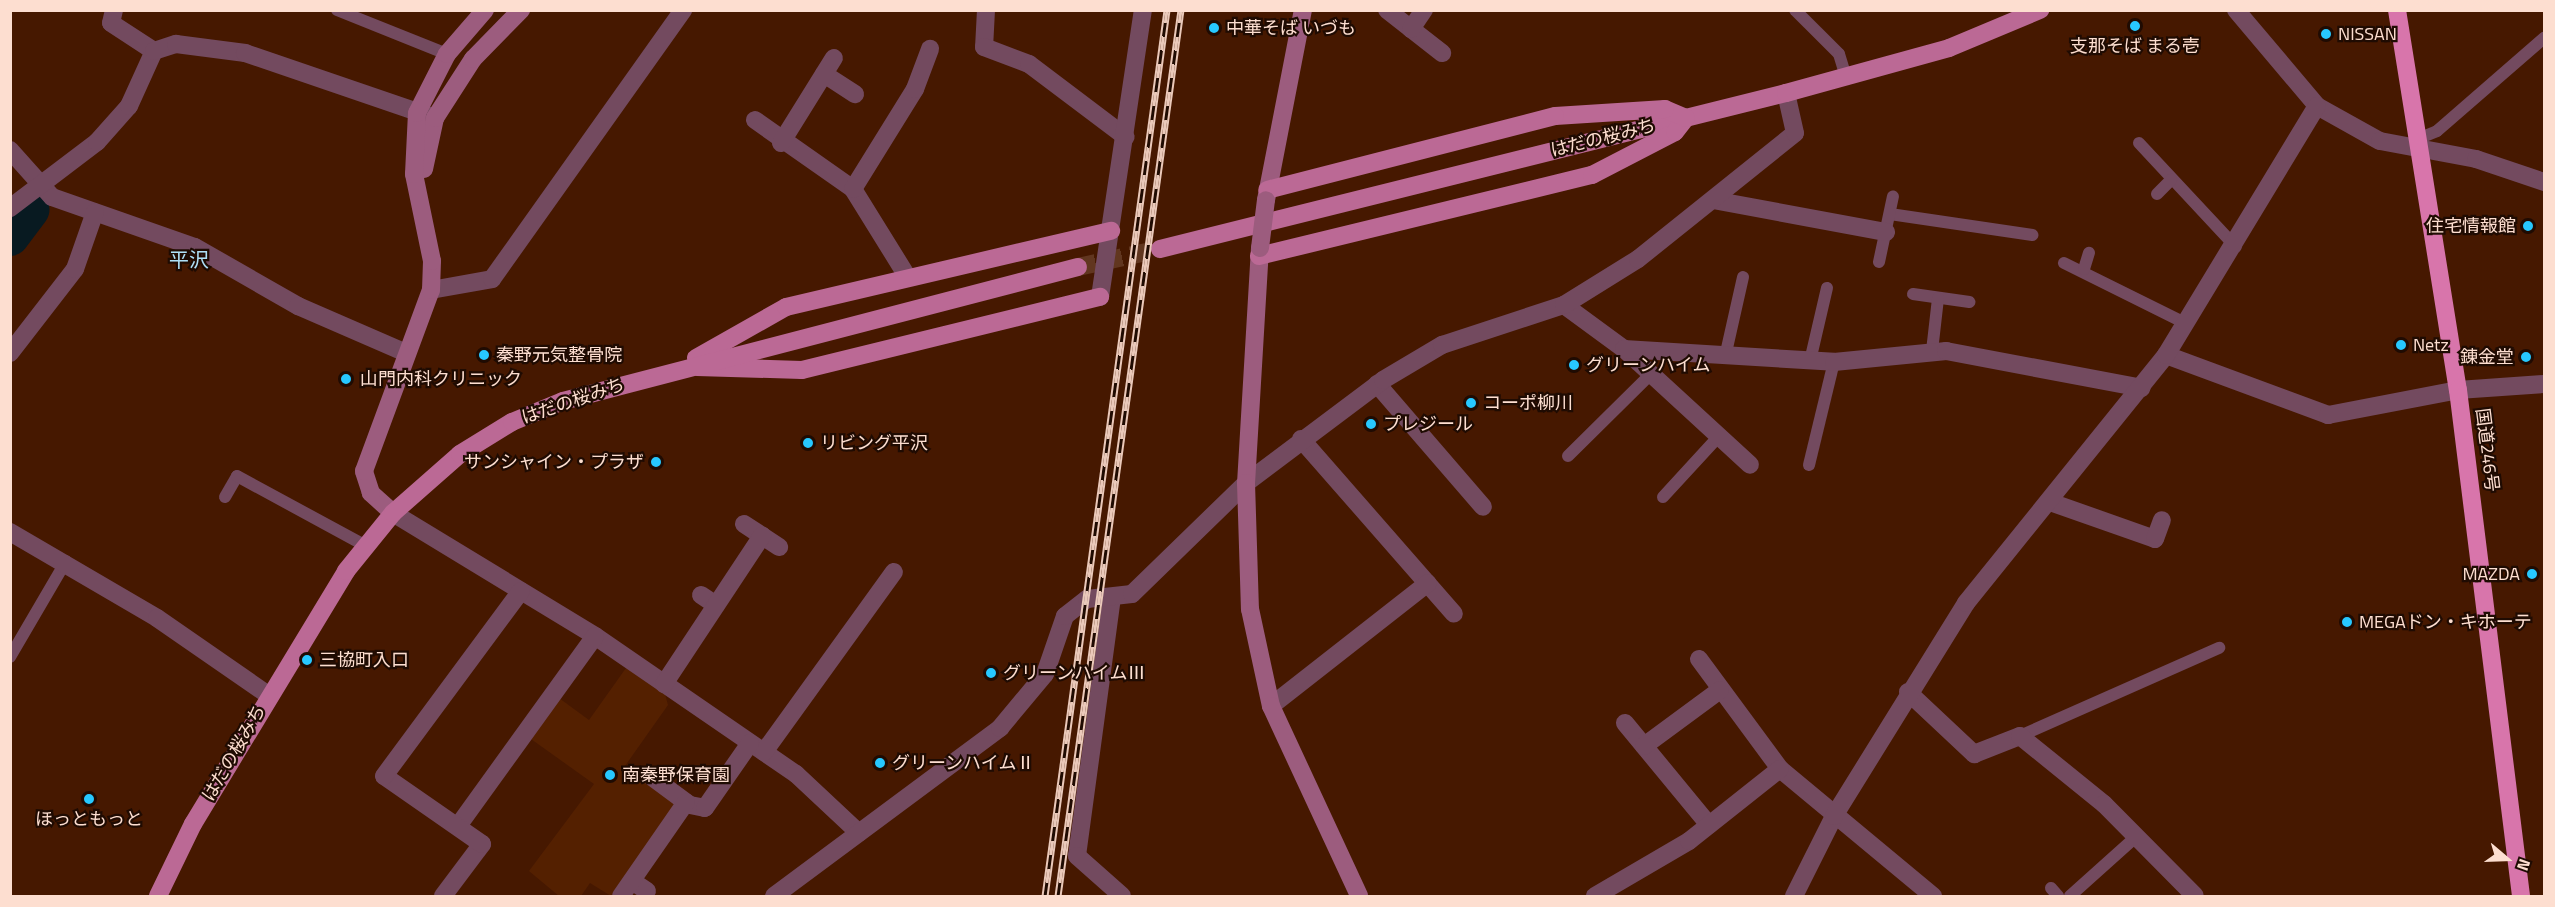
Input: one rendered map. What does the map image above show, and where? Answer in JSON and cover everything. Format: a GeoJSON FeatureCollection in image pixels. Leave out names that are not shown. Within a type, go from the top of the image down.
{"type":"FeatureCollection","features":[{"type":"Feature","properties":{"kind":"highway","name":"国道246号"},"geometry":{"type":"LineString","coordinates":[[2397,10],[2421,143],[2458,390],[2521,897]]}},
{"type":"Feature","properties":{"kind":"main road","name":"はだの桜みち"},"geometry":{"type":"LineString","coordinates":[[1160,249],[1846,77],[1949,48],[2040,10]]}},
{"type":"Feature","properties":{"kind":"main road"},"geometry":{"type":"LineString","coordinates":[[1260,252],[1592,175],[1675,132],[1686,118],[1665,109],[1555,116],[1267,195]]}},
{"type":"Feature","properties":{"kind":"main road"},"geometry":{"type":"LineString","coordinates":[[685,366],[786,308],[907,276],[1111,231]]}},
{"type":"Feature","properties":{"kind":"main road","name":"はだの桜みち"},"geometry":{"type":"LineString","coordinates":[[158,897],[268,695],[366,546],[393,513],[460,454],[513,422],[563,401],[685,366],[1078,267]]}},
{"type":"Feature","properties":{"kind":"main road"},"geometry":{"type":"LineString","coordinates":[[685,366],[802,370],[1100,297]]}},
{"type":"Feature","properties":{"kind":"street"},"geometry":{"type":"LineString","coordinates":[[114,10],[111,23],[154,51]]}},
{"type":"Feature","properties":{"kind":"street"},"geometry":{"type":"LineString","coordinates":[[485,10],[447,54],[426,115],[424,220],[431,290],[364,471],[371,493],[393,513],[595,636],[796,774],[859,832]]}},
{"type":"Feature","properties":{"kind":"street"},"geometry":{"type":"LineString","coordinates":[[426,115],[473,59],[520,10]]}},
{"type":"Feature","properties":{"kind":"street"},"geometry":{"type":"LineString","coordinates":[[431,290],[492,279],[683,10]]}},
{"type":"Feature","properties":{"kind":"street"},"geometry":{"type":"LineString","coordinates":[[986,10],[984,46],[1029,64],[1126,137]]}},
{"type":"Feature","properties":{"kind":"street"},"geometry":{"type":"LineString","coordinates":[[1100,297],[1126,137],[1143,10]]}},
{"type":"Feature","properties":{"kind":"street"},"geometry":{"type":"LineString","coordinates":[[1303,10],[1267,195],[1260,252],[1246,483],[1250,609],[1271,706],[1359,897]]}},
{"type":"Feature","properties":{"kind":"street"},"geometry":{"type":"LineString","coordinates":[[1387,10],[1442,53]]}},
{"type":"Feature","properties":{"kind":"street"},"geometry":{"type":"LineString","coordinates":[[1411,29],[1424,10]]}},
{"type":"Feature","properties":{"kind":"street"},"geometry":{"type":"LineString","coordinates":[[2236,10],[2317,106],[2380,141],[2421,143],[2544,182]]}},
{"type":"Feature","properties":{"kind":"street"},"geometry":{"type":"LineString","coordinates":[[10,208],[98,142],[129,106],[154,51],[176,44],[245,53],[426,115]]}},
{"type":"Feature","properties":{"kind":"street"},"geometry":{"type":"LineString","coordinates":[[854,189],[915,89],[930,49]]}},
{"type":"Feature","properties":{"kind":"street"},"geometry":{"type":"LineString","coordinates":[[781,143],[834,58]]}},
{"type":"Feature","properties":{"kind":"street"},"geometry":{"type":"LineString","coordinates":[[824,74],[855,94]]}},
{"type":"Feature","properties":{"kind":"street"},"geometry":{"type":"LineString","coordinates":[[774,897],[1000,728],[1045,674],[1065,616],[1087,599],[1132,594],[1246,483],[1301,439],[1377,384],[1442,345],[1564,305],[1638,258],[1795,133],[1786,93]]}},
{"type":"Feature","properties":{"kind":"street"},"geometry":{"type":"LineString","coordinates":[[1794,897],[1834,816],[1908,692],[1966,603],[2142,388],[2166,355],[2236,246],[2317,106]]}},
{"type":"Feature","properties":{"kind":"street"},"geometry":{"type":"LineString","coordinates":[[754,120],[781,143],[854,189],[907,276]]}},
{"type":"Feature","properties":{"kind":"street"},"geometry":{"type":"LineString","coordinates":[[10,150],[38,185],[52,197],[195,247],[298,306],[406,353]]}},
{"type":"Feature","properties":{"kind":"street"},"geometry":{"type":"LineString","coordinates":[[1713,200],[1886,232]]}},
{"type":"Feature","properties":{"kind":"street"},"geometry":{"type":"LineString","coordinates":[[10,354],[75,269],[95,212]]}},
{"type":"Feature","properties":{"kind":"street"},"geometry":{"type":"LineString","coordinates":[[1564,305],[1624,349],[1750,465]]}},
{"type":"Feature","properties":{"kind":"street"},"geometry":{"type":"LineString","coordinates":[[1624,349],[1834,362],[1932,351],[2142,388]]}},
{"type":"Feature","properties":{"kind":"street"},"geometry":{"type":"LineString","coordinates":[[2166,355],[2328,415],[2458,390],[2544,384]]}},
{"type":"Feature","properties":{"kind":"street"},"geometry":{"type":"LineString","coordinates":[[1377,384],[1483,507]]}},
{"type":"Feature","properties":{"kind":"street"},"geometry":{"type":"LineString","coordinates":[[1301,439],[1454,614]]}},
{"type":"Feature","properties":{"kind":"street"},"geometry":{"type":"LineString","coordinates":[[2050,502],[2159,545],[2162,520]]}},
{"type":"Feature","properties":{"kind":"street"},"geometry":{"type":"LineString","coordinates":[[744,524],[779,547]]}},
{"type":"Feature","properties":{"kind":"street"},"geometry":{"type":"LineString","coordinates":[[10,532],[66,561],[268,695]]}},
{"type":"Feature","properties":{"kind":"street"},"geometry":{"type":"LineString","coordinates":[[664,684],[762,536]]}},
{"type":"Feature","properties":{"kind":"street"},"geometry":{"type":"LineString","coordinates":[[652,777],[686,802],[705,808],[757,748],[842,661],[894,572]]}},
{"type":"Feature","properties":{"kind":"street"},"geometry":{"type":"LineString","coordinates":[[1271,706],[1428,583]]}},
{"type":"Feature","properties":{"kind":"street"},"geometry":{"type":"LineString","coordinates":[[443,897],[482,844],[384,776],[521,591]]}},
{"type":"Feature","properties":{"kind":"street"},"geometry":{"type":"LineString","coordinates":[[701,595],[716,605]]}},
{"type":"Feature","properties":{"kind":"street"},"geometry":{"type":"LineString","coordinates":[[1112,597],[1077,856],[1122,897]]}},
{"type":"Feature","properties":{"kind":"street"},"geometry":{"type":"LineString","coordinates":[[458,826],[595,636]]}},
{"type":"Feature","properties":{"kind":"street"},"geometry":{"type":"LineString","coordinates":[[1699,659],[1780,770],[1933,897]]}},
{"type":"Feature","properties":{"kind":"street"},"geometry":{"type":"LineString","coordinates":[[1644,746],[1720,690]]}},
{"type":"Feature","properties":{"kind":"street"},"geometry":{"type":"LineString","coordinates":[[1908,692],[1974,754],[2020,736],[2138,835],[2195,897]]}},
{"type":"Feature","properties":{"kind":"street"},"geometry":{"type":"LineString","coordinates":[[1625,723],[1709,825]]}},
{"type":"Feature","properties":{"kind":"street"},"geometry":{"type":"LineString","coordinates":[[1595,897],[1709,825],[1780,770]]}},
{"type":"Feature","properties":{"kind":"street"},"geometry":{"type":"LineString","coordinates":[[621,897],[686,802]]}},
{"type":"Feature","properties":{"kind":"street"},"geometry":{"type":"LineString","coordinates":[[632,881],[647,891]]}},
{"type":"Feature","properties":{"kind":"lane"},"geometry":{"type":"LineString","coordinates":[[337,10],[447,54]]}},
{"type":"Feature","properties":{"kind":"lane"},"geometry":{"type":"LineString","coordinates":[[1795,10],[1839,54],[1846,77]]}},
{"type":"Feature","properties":{"kind":"lane"},"geometry":{"type":"LineString","coordinates":[[2421,143],[2544,38]]}},
{"type":"Feature","properties":{"kind":"lane"},"geometry":{"type":"LineString","coordinates":[[2139,143],[2170,180],[2236,246]]}},
{"type":"Feature","properties":{"kind":"lane"},"geometry":{"type":"LineString","coordinates":[[2157,194],[2170,180]]}},
{"type":"Feature","properties":{"kind":"lane"},"geometry":{"type":"LineString","coordinates":[[1880,262],[1893,195]]}},
{"type":"Feature","properties":{"kind":"lane"},"geometry":{"type":"LineString","coordinates":[[1890,214],[2032,235]]}},
{"type":"Feature","properties":{"kind":"lane"},"geometry":{"type":"LineString","coordinates":[[2084,269],[2089,254]]}},
{"type":"Feature","properties":{"kind":"lane"},"geometry":{"type":"LineString","coordinates":[[2064,263],[2084,269],[2187,324]]}},
{"type":"Feature","properties":{"kind":"lane"},"geometry":{"type":"LineString","coordinates":[[1725,357],[1743,277]]}},
{"type":"Feature","properties":{"kind":"lane"},"geometry":{"type":"LineString","coordinates":[[1810,361],[1827,288]]}},
{"type":"Feature","properties":{"kind":"lane"},"geometry":{"type":"LineString","coordinates":[[1913,294],[1969,302]]}},
{"type":"Feature","properties":{"kind":"lane"},"geometry":{"type":"LineString","coordinates":[[1932,351],[1938,298]]}},
{"type":"Feature","properties":{"kind":"lane"},"geometry":{"type":"LineString","coordinates":[[1809,465],[1834,362]]}},
{"type":"Feature","properties":{"kind":"lane"},"geometry":{"type":"LineString","coordinates":[[1568,456],[1651,374]]}},
{"type":"Feature","properties":{"kind":"lane"},"geometry":{"type":"LineString","coordinates":[[1663,497],[1719,436]]}},
{"type":"Feature","properties":{"kind":"lane"},"geometry":{"type":"LineString","coordinates":[[225,497],[237,476],[366,546]]}},
{"type":"Feature","properties":{"kind":"lane"},"geometry":{"type":"LineString","coordinates":[[10,657],[66,561]]}},
{"type":"Feature","properties":{"kind":"lane"},"geometry":{"type":"LineString","coordinates":[[2020,736],[2219,648]]}},
{"type":"Feature","properties":{"kind":"lane"},"geometry":{"type":"LineString","coordinates":[[2070,897],[2138,835]]}},
{"type":"Feature","properties":{"kind":"shaded area","name":"南秦野保育園"},"geometry":{"type":"Polygon","coordinates":[[[626,668],[665,694],[668,705],[625,766],[672,800],[675,809],[611,896],[590,883],[581,896],[559,896],[529,871],[594,784],[531,739],[559,698],[589,720],[626,668]]]}},
{"type":"Feature","properties":{"kind":"waterway"},"geometry":{"type":"LineString","coordinates":[[10,237],[30,210]]}},
{"type":"Feature","properties":{"kind":"tunnel"},"geometry":{"type":"LineString","coordinates":[[1078,267],[1160,249]]}},
{"type":"Feature","properties":{"kind":"railway"},"geometry":{"type":"LineString","coordinates":[[1045,896],[1167,10]]}},
{"type":"Feature","properties":{"kind":"railway"},"geometry":{"type":"LineString","coordinates":[[1058,896],[1181,10]]}},
{"type":"Feature","properties":{"kind":"place","name":"支那そば まる壱"},"geometry":{"type":"Point","coordinates":[2135,26]}},
{"type":"Feature","properties":{"kind":"place","name":"中華そば いづも"},"geometry":{"type":"Point","coordinates":[1214,28]}},
{"type":"Feature","properties":{"kind":"place","name":"NISSAN"},"geometry":{"type":"Point","coordinates":[2326,34]}},
{"type":"Feature","properties":{"kind":"place","name":"住宅情報館"},"geometry":{"type":"Point","coordinates":[2528,226]}},
{"type":"Feature","properties":{"kind":"place","name":"Netz"},"geometry":{"type":"Point","coordinates":[2401,345]}},
{"type":"Feature","properties":{"kind":"place","name":"秦野元気整骨院"},"geometry":{"type":"Point","coordinates":[484,355]}},
{"type":"Feature","properties":{"kind":"place","name":"錬金堂"},"geometry":{"type":"Point","coordinates":[2526,357]}},
{"type":"Feature","properties":{"kind":"place","name":"グリーンハイム"},"geometry":{"type":"Point","coordinates":[1574,365]}},
{"type":"Feature","properties":{"kind":"place","name":"山門内科クリニック"},"geometry":{"type":"Point","coordinates":[346,379]}},
{"type":"Feature","properties":{"kind":"place","name":"コーポ柳川"},"geometry":{"type":"Point","coordinates":[1471,403]}},
{"type":"Feature","properties":{"kind":"place","name":"プレジール"},"geometry":{"type":"Point","coordinates":[1371,424]}},
{"type":"Feature","properties":{"kind":"place","name":"リビング平沢"},"geometry":{"type":"Point","coordinates":[808,443]}},
{"type":"Feature","properties":{"kind":"place","name":"サンシャイン・プラザ"},"geometry":{"type":"Point","coordinates":[656,462]}},
{"type":"Feature","properties":{"kind":"place","name":"MAZDA"},"geometry":{"type":"Point","coordinates":[2532,574]}},
{"type":"Feature","properties":{"kind":"place","name":"MEGAドン・キホーテ"},"geometry":{"type":"Point","coordinates":[2347,622]}},
{"type":"Feature","properties":{"kind":"place","name":"三協町入口"},"geometry":{"type":"Point","coordinates":[307,660]}},
{"type":"Feature","properties":{"kind":"place","name":"グリーンハイムⅢ"},"geometry":{"type":"Point","coordinates":[991,673]}},
{"type":"Feature","properties":{"kind":"place","name":"グリーンハイムⅡ"},"geometry":{"type":"Point","coordinates":[880,763]}},
{"type":"Feature","properties":{"kind":"place","name":"南秦野保育園"},"geometry":{"type":"Point","coordinates":[610,775]}},
{"type":"Feature","properties":{"kind":"place","name":"ほっともっと"},"geometry":{"type":"Point","coordinates":[89,799]}},
{"type":"Feature","properties":{"kind":"district","name":"平沢"},"geometry":{"type":"Point","coordinates":[189,259]}}]}
